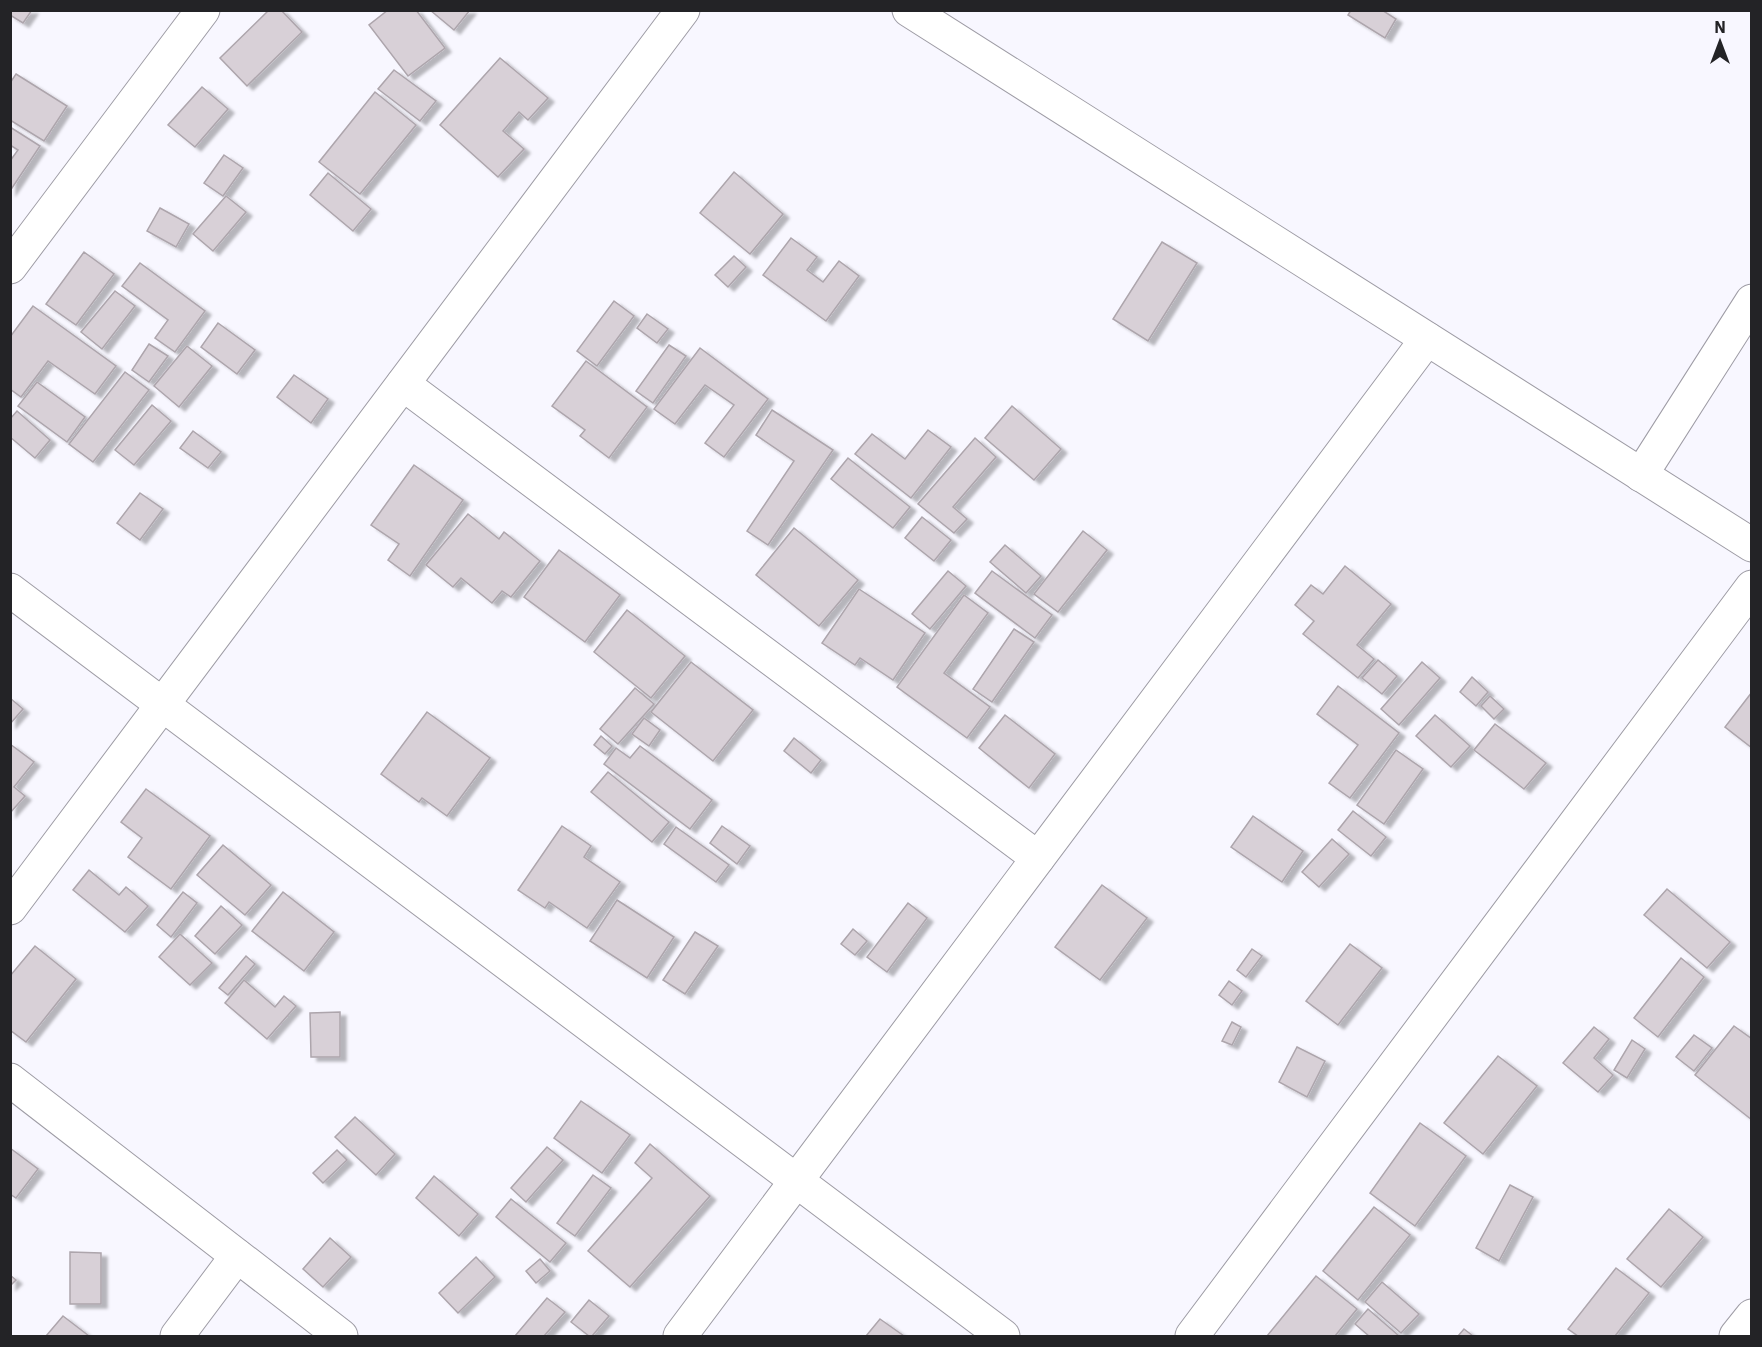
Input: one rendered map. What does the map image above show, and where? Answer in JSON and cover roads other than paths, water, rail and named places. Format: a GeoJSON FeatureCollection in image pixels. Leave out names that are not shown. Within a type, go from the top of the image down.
{"type":"FeatureCollection","features":[{"type":"Feature","properties":{"kind":"street"},"geometry":{"type":"LineString","coordinates":[[10,908],[683,10]]}},
{"type":"Feature","properties":{"kind":"street"},"geometry":{"type":"LineString","coordinates":[[909,10],[1752,545]]}},
{"type":"Feature","properties":{"kind":"street"},"geometry":{"type":"LineString","coordinates":[[10,267],[196,13]]}},
{"type":"Feature","properties":{"kind":"street"},"geometry":{"type":"LineString","coordinates":[[1641,475],[1752,301]]}},
{"type":"Feature","properties":{"kind":"street"},"geometry":{"type":"LineString","coordinates":[[680,1336],[1427,339]]}},
{"type":"Feature","properties":{"kind":"street"},"geometry":{"type":"LineString","coordinates":[[403,384],[1038,858]]}},
{"type":"Feature","properties":{"kind":"street"},"geometry":{"type":"LineString","coordinates":[[1192,1336],[1752,587]]}},
{"type":"Feature","properties":{"kind":"street"},"geometry":{"type":"LineString","coordinates":[[10,590],[1003,1336]]}},
{"type":"Feature","properties":{"kind":"street"},"geometry":{"type":"LineString","coordinates":[[10,1080],[341,1336]]}},
{"type":"Feature","properties":{"kind":"street"},"geometry":{"type":"LineString","coordinates":[[177,1336],[237,1256]]}},
{"type":"Feature","properties":{"kind":"street"},"geometry":{"type":"LineString","coordinates":[[1736,1336],[1752,1316]]}}]}
